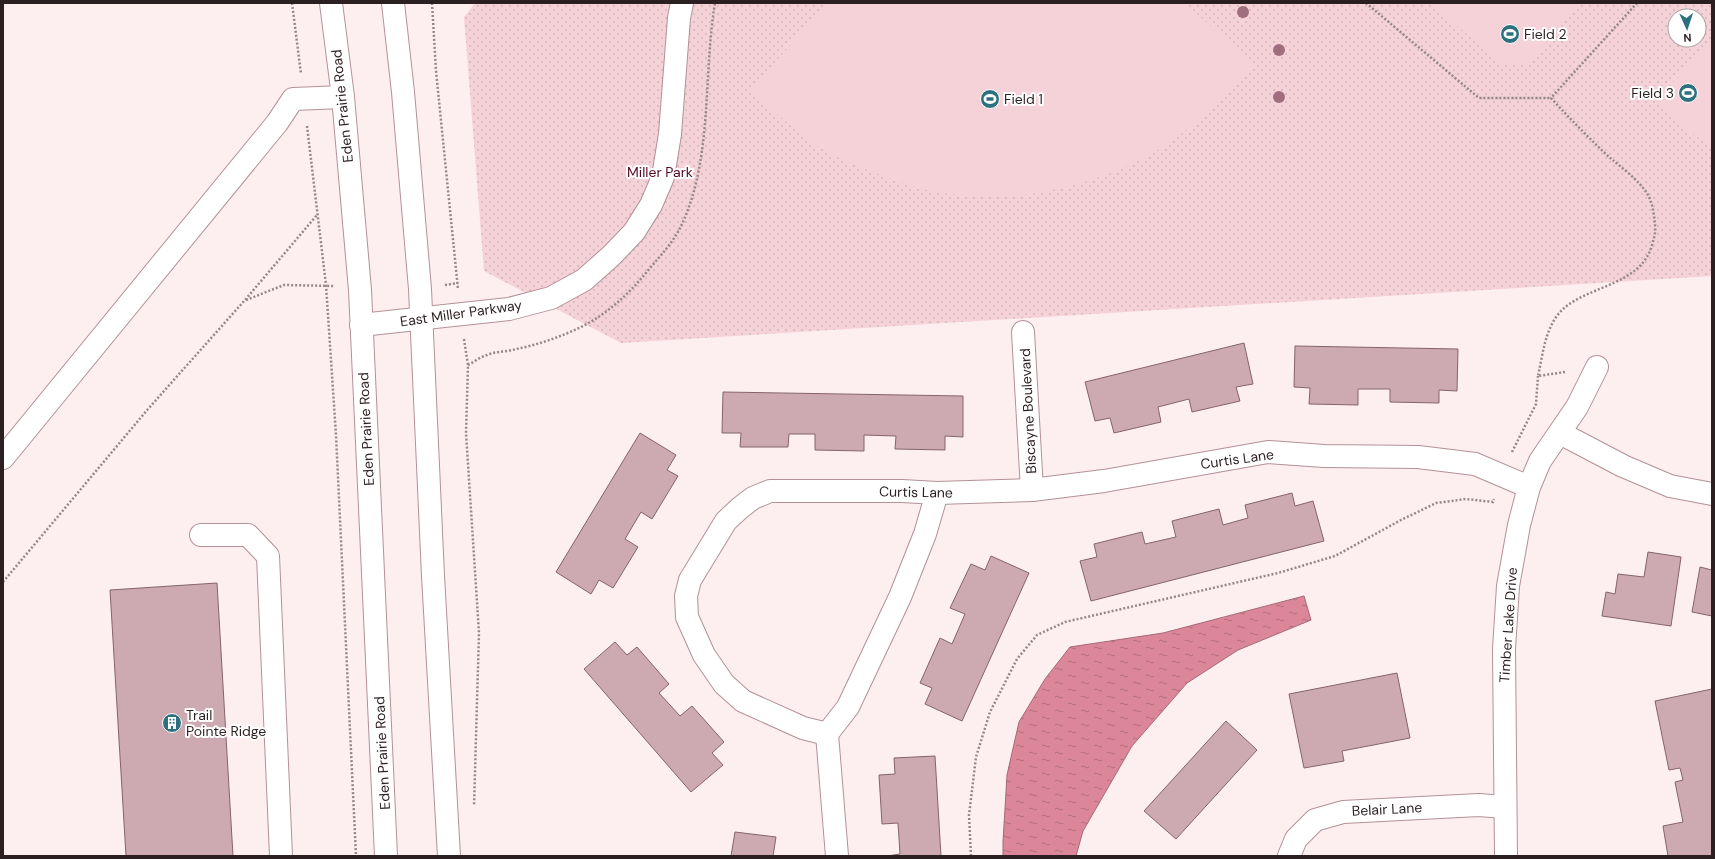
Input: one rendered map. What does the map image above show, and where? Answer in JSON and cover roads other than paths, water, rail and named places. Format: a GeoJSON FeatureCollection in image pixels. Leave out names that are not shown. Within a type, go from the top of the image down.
{"type":"FeatureCollection","features":[{"type":"Feature","properties":{"kind":"street","name":"Eden Prairie Road"},"geometry":{"type":"LineString","coordinates":[[331,3],[343,97],[360,290],[386,856]]}},
{"type":"Feature","properties":{"kind":"street"},"geometry":{"type":"LineString","coordinates":[[393,3],[420,289],[450,856]]}},
{"type":"Feature","properties":{"kind":"street","name":"East Miller Parkway"},"geometry":{"type":"LineString","coordinates":[[361,325],[421,320],[509,309],[551,298],[584,280],[611,256],[634,232],[651,205],[663,177],[670,134],[679,18],[682,3]]}},
{"type":"Feature","properties":{"kind":"street"},"geometry":{"type":"LineString","coordinates":[[3,458],[277,123],[293,99],[343,97]]}},
{"type":"Feature","properties":{"kind":"street","name":"Biscayne Boulevard"},"geometry":{"type":"LineString","coordinates":[[1023,332],[1032,490]]}},
{"type":"Feature","properties":{"kind":"street","name":"Timber Lake Drive"},"geometry":{"type":"LineString","coordinates":[[1506,856],[1504,807],[1504,649],[1508,586],[1519,525],[1529,487],[1540,461],[1577,407],[1597,367]]}},
{"type":"Feature","properties":{"kind":"street"},"geometry":{"type":"LineString","coordinates":[[1560,433],[1623,466],[1664,483],[1712,494]]}},
{"type":"Feature","properties":{"kind":"street","name":"Curtis Lane"},"geometry":{"type":"LineString","coordinates":[[827,734],[802,728],[743,702],[724,684],[704,655],[687,617],[686,596],[690,580],[726,521],[753,498],[770,492],[902,491],[937,493],[1032,490],[1104,481],[1268,452],[1324,456],[1418,457],[1476,464],[1529,487]]}},
{"type":"Feature","properties":{"kind":"street"},"geometry":{"type":"LineString","coordinates":[[837,856],[827,734],[848,707],[900,597],[925,534],[937,493]]}},
{"type":"Feature","properties":{"kind":"street"},"geometry":{"type":"LineString","coordinates":[[201,535],[248,535],[268,556],[280,856]]}},
{"type":"Feature","properties":{"kind":"street","name":"Belair Lane"},"geometry":{"type":"LineString","coordinates":[[1289,856],[1296,839],[1315,820],[1343,812],[1478,805],[1504,807]]}},
{"type":"Feature","properties":{"kind":"water"},"geometry":{"type":"Polygon","coordinates":[[[1304,596],[1311,620],[1238,650],[1187,683],[1132,746],[1083,831],[1076,856],[1003,856],[1007,775],[1019,722],[1045,679],[1070,647],[1163,633],[1304,596]]]}},
{"type":"Feature","properties":{"kind":"place","name":"Field 2"},"geometry":{"type":"Point","coordinates":[1510,34]}},
{"type":"Feature","properties":{"kind":"place","name":"Field 3"},"geometry":{"type":"Point","coordinates":[1688,93]}},
{"type":"Feature","properties":{"kind":"place","name":"Field 1"},"geometry":{"type":"Point","coordinates":[990,99]}},
{"type":"Feature","properties":{"kind":"place","name":"Trail Pointe Ridge"},"geometry":{"type":"Point","coordinates":[172,723]}},
{"type":"Feature","properties":{"kind":"park label","name":"Miller Park"},"geometry":{"type":"Point","coordinates":[660,172]}}]}
